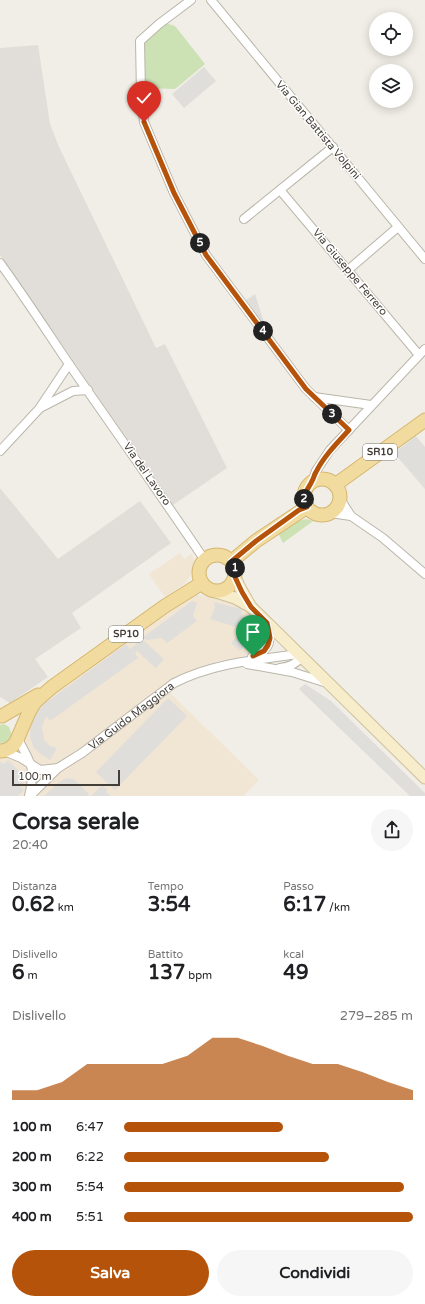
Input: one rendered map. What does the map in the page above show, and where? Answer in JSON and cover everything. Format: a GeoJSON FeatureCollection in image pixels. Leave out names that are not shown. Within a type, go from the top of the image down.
{"type":"FeatureCollection","features":[{"type":"Feature","properties":{"kind":"main road","name":"SR10"},"geometry":{"type":"LineString","coordinates":[[335,485],[425,420]]}},
{"type":"Feature","properties":{"kind":"main road"},"geometry":{"type":"LineString","coordinates":[[321,479],[335,485],[340,494],[340,499],[335,510],[325,515],[315,514],[307,507],[304,502],[305,491],[312,483],[321,479]]}},
{"type":"Feature","properties":{"kind":"main road"},"geometry":{"type":"LineString","coordinates":[[232,561],[256,541],[299,510],[307,507]]}},
{"type":"Feature","properties":{"kind":"main road"},"geometry":{"type":"LineString","coordinates":[[215,554],[222,555],[232,561],[235,577],[232,583],[224,590],[213,591],[205,587],[200,579],[199,568],[204,559],[215,554]]}},
{"type":"Feature","properties":{"kind":"main road","name":"SP10"},"geometry":{"type":"LineString","coordinates":[[1,717],[52,687],[165,606],[202,583]]}},
{"type":"Feature","properties":{"kind":"main road","name":"SP10"},"geometry":{"type":"LineString","coordinates":[[2,751],[14,746],[35,702],[52,687]]}},
{"type":"Feature","properties":{"kind":"main road","name":"SP10"},"geometry":{"type":"LineString","coordinates":[[1,717],[11,719],[15,723],[18,727],[18,738]]}},
{"type":"Feature","properties":{"kind":"street"},"geometry":{"type":"LineString","coordinates":[[191,0],[163,20],[140,41],[141,94],[144,122],[174,193],[206,255],[306,389],[349,430]]}},
{"type":"Feature","properties":{"kind":"street","name":"Via Gian Battista Volpini"},"geometry":{"type":"LineString","coordinates":[[211,0],[425,259]]}},
{"type":"Feature","properties":{"kind":"street"},"geometry":{"type":"LineString","coordinates":[[244,219],[333,147]]}},
{"type":"Feature","properties":{"kind":"street","name":"Via Giuseppe Ferrero"},"geometry":{"type":"LineString","coordinates":[[280,190],[348,270],[422,352]]}},
{"type":"Feature","properties":{"kind":"street"},"geometry":{"type":"LineString","coordinates":[[348,270],[398,227]]}},
{"type":"Feature","properties":{"kind":"street","name":"Via del Lavoro"},"geometry":{"type":"LineString","coordinates":[[0,264],[172,510],[204,559]]}},
{"type":"Feature","properties":{"kind":"street"},"geometry":{"type":"LineString","coordinates":[[312,483],[316,472],[330,450],[422,352]]}},
{"type":"Feature","properties":{"kind":"street"},"geometry":{"type":"LineString","coordinates":[[0,451],[39,409],[69,364]]}},
{"type":"Feature","properties":{"kind":"street"},"geometry":{"type":"LineString","coordinates":[[39,409],[73,392],[88,390]]}},
{"type":"Feature","properties":{"kind":"street"},"geometry":{"type":"LineString","coordinates":[[314,397],[371,405]]}},
{"type":"Feature","properties":{"kind":"street"},"geometry":{"type":"LineString","coordinates":[[340,499],[352,516],[383,538],[425,574]]}},
{"type":"Feature","properties":{"kind":"street"},"geometry":{"type":"LineString","coordinates":[[330,513],[352,516]]}},
{"type":"Feature","properties":{"kind":"street","name":"Via Guido Maggiora"},"geometry":{"type":"LineString","coordinates":[[235,577],[251,607],[299,656],[331,685],[425,778]]}},
{"type":"Feature","properties":{"kind":"street","name":"Via Guido Maggiora"},"geometry":{"type":"LineString","coordinates":[[213,591],[235,598],[251,607]]}},
{"type":"Feature","properties":{"kind":"street","name":"Via Guido Maggiora"},"geometry":{"type":"LineString","coordinates":[[2,751],[21,758],[40,770],[58,768],[82,753],[174,683],[202,671],[236,662],[260,653],[267,648],[270,638],[267,623]]}},
{"type":"Feature","properties":{"kind":"street","name":"Via Guido Maggiora"},"geometry":{"type":"LineString","coordinates":[[236,662],[299,656]]}},
{"type":"Feature","properties":{"kind":"street","name":"Via Guido Maggiora"},"geometry":{"type":"LineString","coordinates":[[273,668],[286,668],[298,662],[299,656]]}},
{"type":"Feature","properties":{"kind":"street","name":"Via Guido Maggiora"},"geometry":{"type":"LineString","coordinates":[[236,662],[273,668],[309,677],[331,685]]}},
{"type":"Feature","properties":{"kind":"street"},"geometry":{"type":"LineString","coordinates":[[18,738],[31,764],[33,774],[29,796]]}},
{"type":"Feature","properties":{"kind":"street"},"geometry":{"type":"LineString","coordinates":[[29,796],[58,768]]}},
{"type":"Feature","properties":{"kind":"shaded area"},"geometry":{"type":"Polygon","coordinates":[[[38,45],[50,124],[59,147],[156,348],[165,344],[227,468],[173,505],[0,255],[0,48],[38,45]]]}},
{"type":"Feature","properties":{"kind":"shaded area"},"geometry":{"type":"Polygon","coordinates":[[[204,67],[216,81],[184,108],[172,94],[204,67]]]}},
{"type":"Feature","properties":{"kind":"shaded area"},"geometry":{"type":"Polygon","coordinates":[[[255,294],[269,338],[242,303],[255,294]]]}},
{"type":"Feature","properties":{"kind":"shaded area"},"geometry":{"type":"Polygon","coordinates":[[[416,436],[425,447],[425,489],[394,453],[416,436]]]}},
{"type":"Feature","properties":{"kind":"shaded area"},"geometry":{"type":"Polygon","coordinates":[[[0,488],[58,559],[140,501],[171,543],[72,613],[81,628],[35,659],[48,677],[10,703],[0,697],[0,488]]]}},
{"type":"Feature","properties":{"kind":"shaded area"},"geometry":{"type":"Polygon","coordinates":[[[180,553],[184,559],[192,554],[194,560],[192,573],[184,584],[165,597],[149,574],[180,553]]]}},
{"type":"Feature","properties":{"kind":"shaded area"},"geometry":{"type":"Polygon","coordinates":[[[198,595],[211,598],[223,598],[243,605],[264,627],[267,643],[259,652],[196,668],[176,677],[163,686],[259,780],[243,796],[0,796],[0,757],[11,756],[24,743],[25,728],[38,702],[184,598],[198,595]]]}},
{"type":"Feature","properties":{"kind":"shaded area"},"geometry":{"type":"Polygon","coordinates":[[[192,601],[197,603],[193,616],[197,621],[167,643],[162,638],[147,640],[142,638],[192,601]]]}},
{"type":"Feature","properties":{"kind":"shaded area"},"geometry":{"type":"Polygon","coordinates":[[[214,602],[241,609],[243,617],[249,618],[257,626],[251,631],[256,635],[240,651],[231,643],[243,629],[210,619],[215,608],[214,602]]]}},
{"type":"Feature","properties":{"kind":"shaded area"},"geometry":{"type":"Polygon","coordinates":[[[142,639],[164,659],[156,668],[137,651],[135,653],[138,658],[50,721],[47,717],[45,718],[42,728],[44,740],[50,746],[57,748],[50,760],[34,748],[30,737],[31,721],[40,707],[126,644],[130,649],[142,639]]]}},
{"type":"Feature","properties":{"kind":"shaded area"},"geometry":{"type":"Polygon","coordinates":[[[305,684],[331,701],[425,793],[425,796],[410,796],[299,689],[305,684]]]}},
{"type":"Feature","properties":{"kind":"shaded area"},"geometry":{"type":"Polygon","coordinates":[[[168,698],[187,716],[115,790],[96,772],[168,698]]]}},
{"type":"Feature","properties":{"kind":"shaded area"},"geometry":{"type":"Polygon","coordinates":[[[8,760],[25,777],[22,781],[24,783],[20,786],[24,790],[18,796],[0,796],[0,762],[4,764],[8,760]]]}},
{"type":"Feature","properties":{"kind":"shaded area"},"geometry":{"type":"Polygon","coordinates":[[[67,778],[74,779],[89,794],[88,796],[44,796],[59,782],[67,778]]]}},
{"type":"Feature","properties":{"kind":"shaded area"},"geometry":{"type":"Polygon","coordinates":[[[102,785],[108,790],[106,792],[111,796],[91,796],[102,785]]]}},
{"type":"Feature","properties":{"kind":"green space"},"geometry":{"type":"Polygon","coordinates":[[[165,23],[175,26],[205,64],[175,89],[145,88],[145,39],[165,23]]]}},
{"type":"Feature","properties":{"kind":"green space"},"geometry":{"type":"Polygon","coordinates":[[[306,519],[313,521],[283,543],[278,533],[294,522],[306,519]]]}},
{"type":"Feature","properties":{"kind":"green space"},"geometry":{"type":"Polygon","coordinates":[[[4,724],[9,727],[12,735],[7,742],[0,743],[0,725],[4,724]]]}},
{"type":"Feature","properties":{"kind":"route"},"geometry":{"type":"LineString","coordinates":[[144,122],[174,193],[206,255],[306,389],[349,430],[330,450],[316,472],[312,483],[305,491],[304,502],[307,507],[299,510],[256,541],[232,561],[236,571],[235,577],[242,592],[251,607],[267,623],[270,638],[267,648],[253,656]]}}]}
